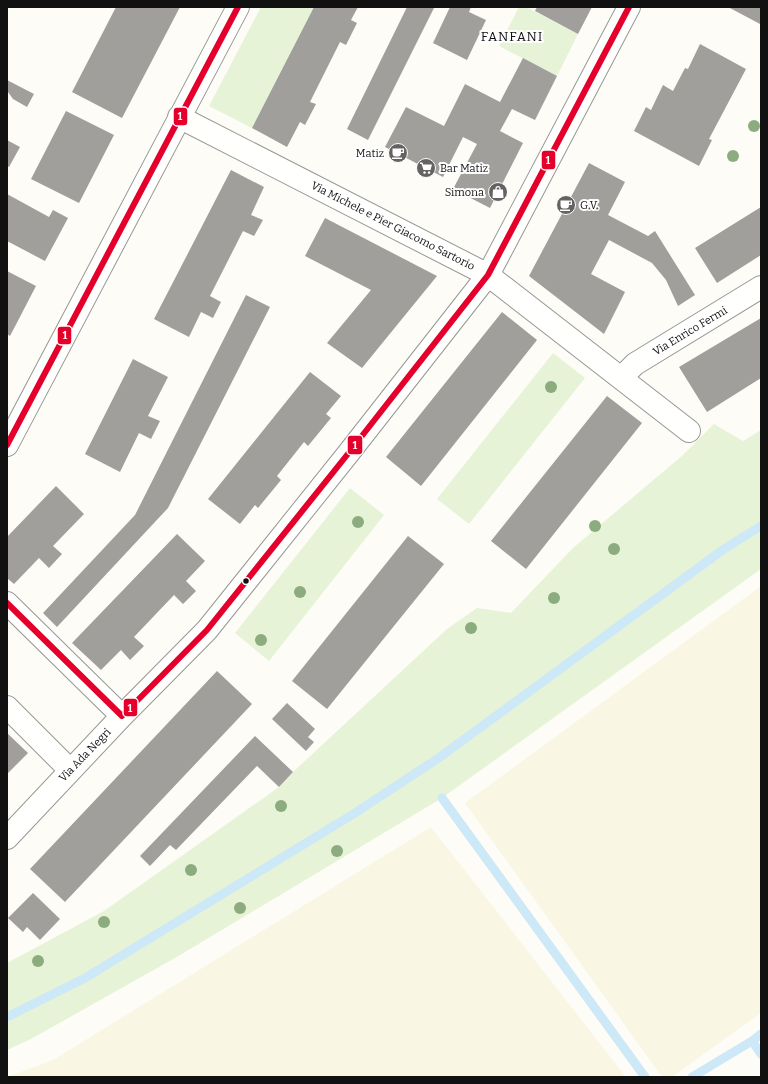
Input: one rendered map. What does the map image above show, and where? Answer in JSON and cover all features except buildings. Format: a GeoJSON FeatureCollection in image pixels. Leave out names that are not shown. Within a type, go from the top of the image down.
{"type":"FeatureCollection","features":[{"type":"Feature","properties":{"kind":"street"},"geometry":{"type":"LineString","coordinates":[[7,445],[238,7]]}},
{"type":"Feature","properties":{"kind":"street","name":"Via Ada Negri"},"geometry":{"type":"LineString","coordinates":[[7,838],[70,770],[207,630],[488,275],[629,7]]}},
{"type":"Feature","properties":{"kind":"street","name":"Via Michele e Pier Giacomo Sartorio"},"geometry":{"type":"LineString","coordinates":[[179,117],[488,275],[689,431]]}},
{"type":"Feature","properties":{"kind":"street","name":"Via Enrico Fermi"},"geometry":{"type":"LineString","coordinates":[[622,379],[626,373],[639,362],[761,287]]}},
{"type":"Feature","properties":{"kind":"street"},"geometry":{"type":"LineString","coordinates":[[7,603],[122,716]]}},
{"type":"Feature","properties":{"kind":"street"},"geometry":{"type":"LineString","coordinates":[[7,707],[70,770]]}},
{"type":"Feature","properties":{"kind":"shaded area"},"geometry":{"type":"Polygon","coordinates":[[[761,586],[761,1013],[672,1077],[662,1077],[465,803],[761,586]]]}},
{"type":"Feature","properties":{"kind":"shaded area"},"geometry":{"type":"Polygon","coordinates":[[[431,827],[626,1077],[7,1077],[53,1060],[431,827]]]}},
{"type":"Feature","properties":{"kind":"green space"},"geometry":{"type":"Polygon","coordinates":[[[261,7],[314,7],[252,128],[209,106],[261,7]]]}},
{"type":"Feature","properties":{"kind":"green space"},"geometry":{"type":"Polygon","coordinates":[[[519,7],[526,7],[578,34],[557,76],[499,46],[519,7]]]}},
{"type":"Feature","properties":{"kind":"green space"},"geometry":{"type":"Polygon","coordinates":[[[553,353],[585,378],[469,524],[437,499],[553,353]]]}},
{"type":"Feature","properties":{"kind":"green space"},"geometry":{"type":"Polygon","coordinates":[[[714,424],[743,441],[761,430],[761,569],[442,798],[175,958],[31,1039],[7,1050],[7,963],[104,911],[279,787],[293,772],[447,629],[477,608],[511,613],[573,548],[683,455],[714,424]]]}},
{"type":"Feature","properties":{"kind":"green space"},"geometry":{"type":"Polygon","coordinates":[[[350,488],[384,515],[269,661],[235,633],[350,488]]]}},
{"type":"Feature","properties":{"kind":"waterway"},"geometry":{"type":"LineString","coordinates":[[7,1017],[85,978],[355,813],[440,757],[724,549],[761,526]]}},
{"type":"Feature","properties":{"kind":"waterway"},"geometry":{"type":"LineString","coordinates":[[442,798],[645,1077]]}},
{"type":"Feature","properties":{"kind":"waterway"},"geometry":{"type":"LineString","coordinates":[[692,1077],[761,1034]]}},
{"type":"Feature","properties":{"kind":"waterway"},"geometry":{"type":"LineString","coordinates":[[752,1041],[761,1054]]}},
{"type":"Feature","properties":{"kind":"transit line","name":"1"},"geometry":{"type":"LineString","coordinates":[[7,445],[238,7]]}},
{"type":"Feature","properties":{"kind":"transit line","name":"1"},"geometry":{"type":"LineString","coordinates":[[7,603],[122,716],[207,630],[488,275],[629,7]]}},
{"type":"Feature","properties":{"kind":"place","name":"Matiz"},"geometry":{"type":"Point","coordinates":[398,153]}},
{"type":"Feature","properties":{"kind":"place","name":"Bar Matiz"},"geometry":{"type":"Point","coordinates":[426,168]}},
{"type":"Feature","properties":{"kind":"place","name":"Simona"},"geometry":{"type":"Point","coordinates":[498,192]}},
{"type":"Feature","properties":{"kind":"place","name":"G.V."},"geometry":{"type":"Point","coordinates":[566,205]}},
{"type":"Feature","properties":{"kind":"district","name":"FANFANI"},"geometry":{"type":"Point","coordinates":[512,36]}}]}
